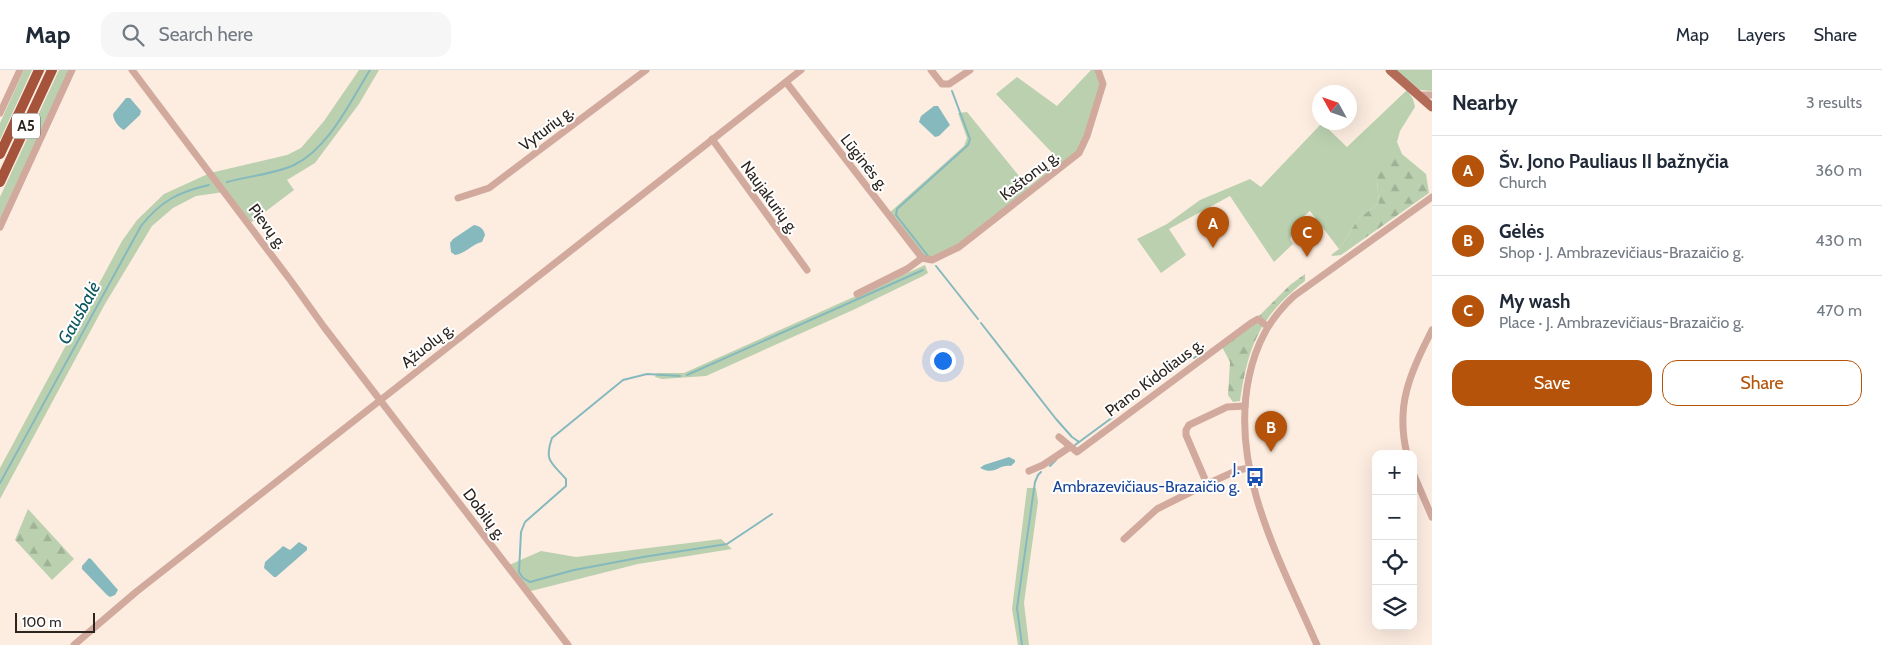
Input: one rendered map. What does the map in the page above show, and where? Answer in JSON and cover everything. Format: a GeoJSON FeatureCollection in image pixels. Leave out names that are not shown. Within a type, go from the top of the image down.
{"type":"FeatureCollection","features":[{"type":"Feature","properties":{"kind":"highway","name":"A5"},"geometry":{"type":"LineString","coordinates":[[0,154],[39,70]]}},
{"type":"Feature","properties":{"kind":"highway","name":"A5"},"geometry":{"type":"LineString","coordinates":[[0,182],[52,70]]}},
{"type":"Feature","properties":{"kind":"main road"},"geometry":{"type":"LineString","coordinates":[[1390,70],[1432,105]]}},
{"type":"Feature","properties":{"kind":"street"},"geometry":{"type":"LineString","coordinates":[[0,113],[20,70]]}},
{"type":"Feature","properties":{"kind":"street"},"geometry":{"type":"LineString","coordinates":[[0,228],[72,70]]}},
{"type":"Feature","properties":{"kind":"street","name":"Pievų g."},"geometry":{"type":"LineString","coordinates":[[132,70],[380,399]]}},
{"type":"Feature","properties":{"kind":"street","name":"Vyturių g."},"geometry":{"type":"LineString","coordinates":[[458,198],[489,188],[646,70]]}},
{"type":"Feature","properties":{"kind":"street","name":"Ąžuolų g."},"geometry":{"type":"LineString","coordinates":[[74,645],[136,592],[380,399],[801,70]]}},
{"type":"Feature","properties":{"kind":"street"},"geometry":{"type":"LineString","coordinates":[[931,70],[942,84],[949,84],[970,70]]}},
{"type":"Feature","properties":{"kind":"street","name":"Kaštonų g."},"geometry":{"type":"LineString","coordinates":[[922,258],[932,260],[959,247],[1079,152],[1087,136],[1102,84],[1098,70]]}},
{"type":"Feature","properties":{"kind":"street","name":"Lūginės g."},"geometry":{"type":"LineString","coordinates":[[786,82],[922,258]]}},
{"type":"Feature","properties":{"kind":"street"},"geometry":{"type":"LineString","coordinates":[[1418,95],[1432,95]]}},
{"type":"Feature","properties":{"kind":"street","name":"Naujakurių g."},"geometry":{"type":"LineString","coordinates":[[712,139],[807,270]]}},
{"type":"Feature","properties":{"kind":"street"},"geometry":{"type":"LineString","coordinates":[[1317,645],[1265,522],[1249,468],[1245,406],[1253,360],[1268,326],[1280,310],[1301,290],[1432,197]]}},
{"type":"Feature","properties":{"kind":"street"},"geometry":{"type":"LineString","coordinates":[[857,294],[907,270],[922,258]]}},
{"type":"Feature","properties":{"kind":"street","name":"Prano Kidoliaus g."},"geometry":{"type":"LineString","coordinates":[[1070,447],[1077,452],[1251,323],[1258,319],[1268,326]]}},
{"type":"Feature","properties":{"kind":"street"},"geometry":{"type":"LineString","coordinates":[[1406,450],[1402,426],[1405,398],[1417,363],[1432,330]]}},
{"type":"Feature","properties":{"kind":"street","name":"Dobilų g."},"geometry":{"type":"LineString","coordinates":[[380,399],[568,645]]}},
{"type":"Feature","properties":{"kind":"street"},"geometry":{"type":"LineString","coordinates":[[1207,484],[1186,435],[1186,430],[1192,422],[1227,407],[1245,406]]}},
{"type":"Feature","properties":{"kind":"street"},"geometry":{"type":"LineString","coordinates":[[1029,471],[1043,465],[1070,447],[1059,437]]}},
{"type":"Feature","properties":{"kind":"street"},"geometry":{"type":"LineString","coordinates":[[1124,539],[1157,510],[1207,484],[1238,470],[1249,468]]}},
{"type":"Feature","properties":{"kind":"street"},"geometry":{"type":"LineString","coordinates":[[1417,482],[1432,517]]}},
{"type":"Feature","properties":{"kind":"green space"},"geometry":{"type":"Polygon","coordinates":[[[24,70],[32,70],[0,140],[0,123],[24,70]]]}},
{"type":"Feature","properties":{"kind":"green space"},"geometry":{"type":"Polygon","coordinates":[[[59,70],[69,70],[0,219],[0,197],[59,70]]]}},
{"type":"Feature","properties":{"kind":"green space"},"geometry":{"type":"Polygon","coordinates":[[[359,70],[379,70],[359,104],[315,163],[287,180],[294,190],[249,224],[224,192],[196,196],[173,208],[152,226],[105,304],[0,499],[0,468],[122,241],[137,220],[164,194],[210,173],[287,155],[301,148],[324,121],[359,70]]]}},
{"type":"Feature","properties":{"kind":"green space"},"geometry":{"type":"Polygon","coordinates":[[[1091,70],[1098,70],[1103,84],[1079,153],[959,247],[927,260],[888,214],[964,146],[967,138],[958,113],[967,112],[1028,187],[1060,161],[996,94],[1017,77],[1057,106],[1091,70]]]}},
{"type":"Feature","properties":{"kind":"green space"},"geometry":{"type":"Polygon","coordinates":[[[1394,70],[1432,70],[1432,91],[1420,90],[1394,70]]]}},
{"type":"Feature","properties":{"kind":"green space"},"geometry":{"type":"Polygon","coordinates":[[[1407,90],[1413,99],[1415,107],[1400,131],[1397,142],[1402,154],[1390,154],[1377,181],[1379,203],[1359,218],[1339,249],[1310,211],[1298,221],[1290,239],[1293,244],[1274,262],[1230,196],[1169,229],[1186,255],[1161,273],[1137,239],[1167,224],[1200,200],[1250,179],[1261,187],[1315,130],[1329,130],[1347,147],[1407,90]]]}},
{"type":"Feature","properties":{"kind":"green space"},"geometry":{"type":"Polygon","coordinates":[[[1390,154],[1402,154],[1426,174],[1429,193],[1341,255],[1331,255],[1339,249],[1359,218],[1379,203],[1377,181],[1381,162],[1390,154]]]}},
{"type":"Feature","properties":{"kind":"green space"},"geometry":{"type":"Polygon","coordinates":[[[925,265],[928,273],[923,276],[853,310],[706,376],[662,379],[655,377],[657,373],[684,373],[925,265]]]}},
{"type":"Feature","properties":{"kind":"green space"},"geometry":{"type":"Polygon","coordinates":[[[1305,274],[1305,281],[1277,307],[1259,334],[1247,364],[1240,401],[1233,402],[1228,395],[1230,362],[1221,345],[1258,317],[1290,285],[1305,274]]]}},
{"type":"Feature","properties":{"kind":"green space"},"geometry":{"type":"Polygon","coordinates":[[[1027,488],[1036,488],[1038,502],[1024,603],[1029,645],[1018,645],[1012,609],[1027,488]]]}},
{"type":"Feature","properties":{"kind":"green space"},"geometry":{"type":"Polygon","coordinates":[[[28,509],[74,559],[52,580],[15,540],[28,509]]]}},
{"type":"Feature","properties":{"kind":"green space"},"geometry":{"type":"Polygon","coordinates":[[[721,539],[732,549],[638,564],[527,592],[507,566],[541,551],[576,557],[721,539]]]}},
{"type":"Feature","properties":{"kind":"water"},"geometry":{"type":"Polygon","coordinates":[[[126,98],[130,98],[141,111],[140,115],[124,130],[117,124],[113,114],[126,98]]]}},
{"type":"Feature","properties":{"kind":"water"},"geometry":{"type":"Polygon","coordinates":[[[934,106],[938,106],[950,125],[939,136],[935,137],[919,122],[921,116],[934,106]]]}},
{"type":"Feature","properties":{"kind":"water"},"geometry":{"type":"Polygon","coordinates":[[[474,225],[484,231],[485,235],[482,242],[455,255],[451,252],[450,243],[474,225]]]}},
{"type":"Feature","properties":{"kind":"water"},"geometry":{"type":"Polygon","coordinates":[[[1009,457],[1015,460],[1011,466],[990,471],[980,468],[984,465],[1009,457]]]}},
{"type":"Feature","properties":{"kind":"water"},"geometry":{"type":"Polygon","coordinates":[[[299,542],[307,547],[307,550],[276,577],[264,568],[265,562],[283,546],[290,550],[299,542]]]}},
{"type":"Feature","properties":{"kind":"water"},"geometry":{"type":"Polygon","coordinates":[[[89,558],[118,590],[115,595],[110,597],[107,595],[82,569],[82,566],[89,558]]]}},
{"type":"Feature","properties":{"kind":"waterway","name":"Gausbalė"},"geometry":{"type":"LineString","coordinates":[[227,182],[279,170],[294,165],[306,157],[318,147],[338,123],[370,70]]}},
{"type":"Feature","properties":{"kind":"waterway"},"geometry":{"type":"LineString","coordinates":[[928,256],[896,215],[897,209],[968,145],[970,139],[952,91]]}},
{"type":"Feature","properties":{"kind":"waterway","name":"Gausbalė"},"geometry":{"type":"LineString","coordinates":[[0,483],[141,226],[163,204],[179,194],[209,185]]}},
{"type":"Feature","properties":{"kind":"waterway"},"geometry":{"type":"LineString","coordinates":[[936,266],[978,319]]}},
{"type":"Feature","properties":{"kind":"waterway"},"geometry":{"type":"LineString","coordinates":[[687,375],[923,270]]}},
{"type":"Feature","properties":{"kind":"waterway"},"geometry":{"type":"LineString","coordinates":[[981,323],[1056,419],[1079,442]]}},
{"type":"Feature","properties":{"kind":"waterway"},"geometry":{"type":"LineString","coordinates":[[1194,358],[1205,350]]}},
{"type":"Feature","properties":{"kind":"waterway"},"geometry":{"type":"LineString","coordinates":[[680,376],[647,374],[623,380],[552,438],[549,452],[550,461],[566,479],[566,486],[525,522],[521,532],[519,572],[523,578],[530,582],[574,570],[727,544],[772,514]]}},
{"type":"Feature","properties":{"kind":"waterway"},"geometry":{"type":"LineString","coordinates":[[1075,445],[1113,417]]}},
{"type":"Feature","properties":{"kind":"waterway"},"geometry":{"type":"LineString","coordinates":[[1050,466],[1056,460]]}},
{"type":"Feature","properties":{"kind":"waterway"},"geometry":{"type":"LineString","coordinates":[[1022,645],[1017,608],[1035,482],[1041,472]]}},
{"type":"Feature","properties":{"kind":"place","name":"Šv. Jono Pauliaus II bažnyčia"},"geometry":{"type":"Point","coordinates":[1213,248]}},
{"type":"Feature","properties":{"kind":"place","name":"My wash"},"geometry":{"type":"Point","coordinates":[1307,257]}},
{"type":"Feature","properties":{"kind":"place","name":"Gėlės"},"geometry":{"type":"Point","coordinates":[1271,452]}},
{"type":"Feature","properties":{"kind":"place","name":"J. Ambrazevičiaus-Brazaičio g."},"geometry":{"type":"Point","coordinates":[1255,477]}}]}
